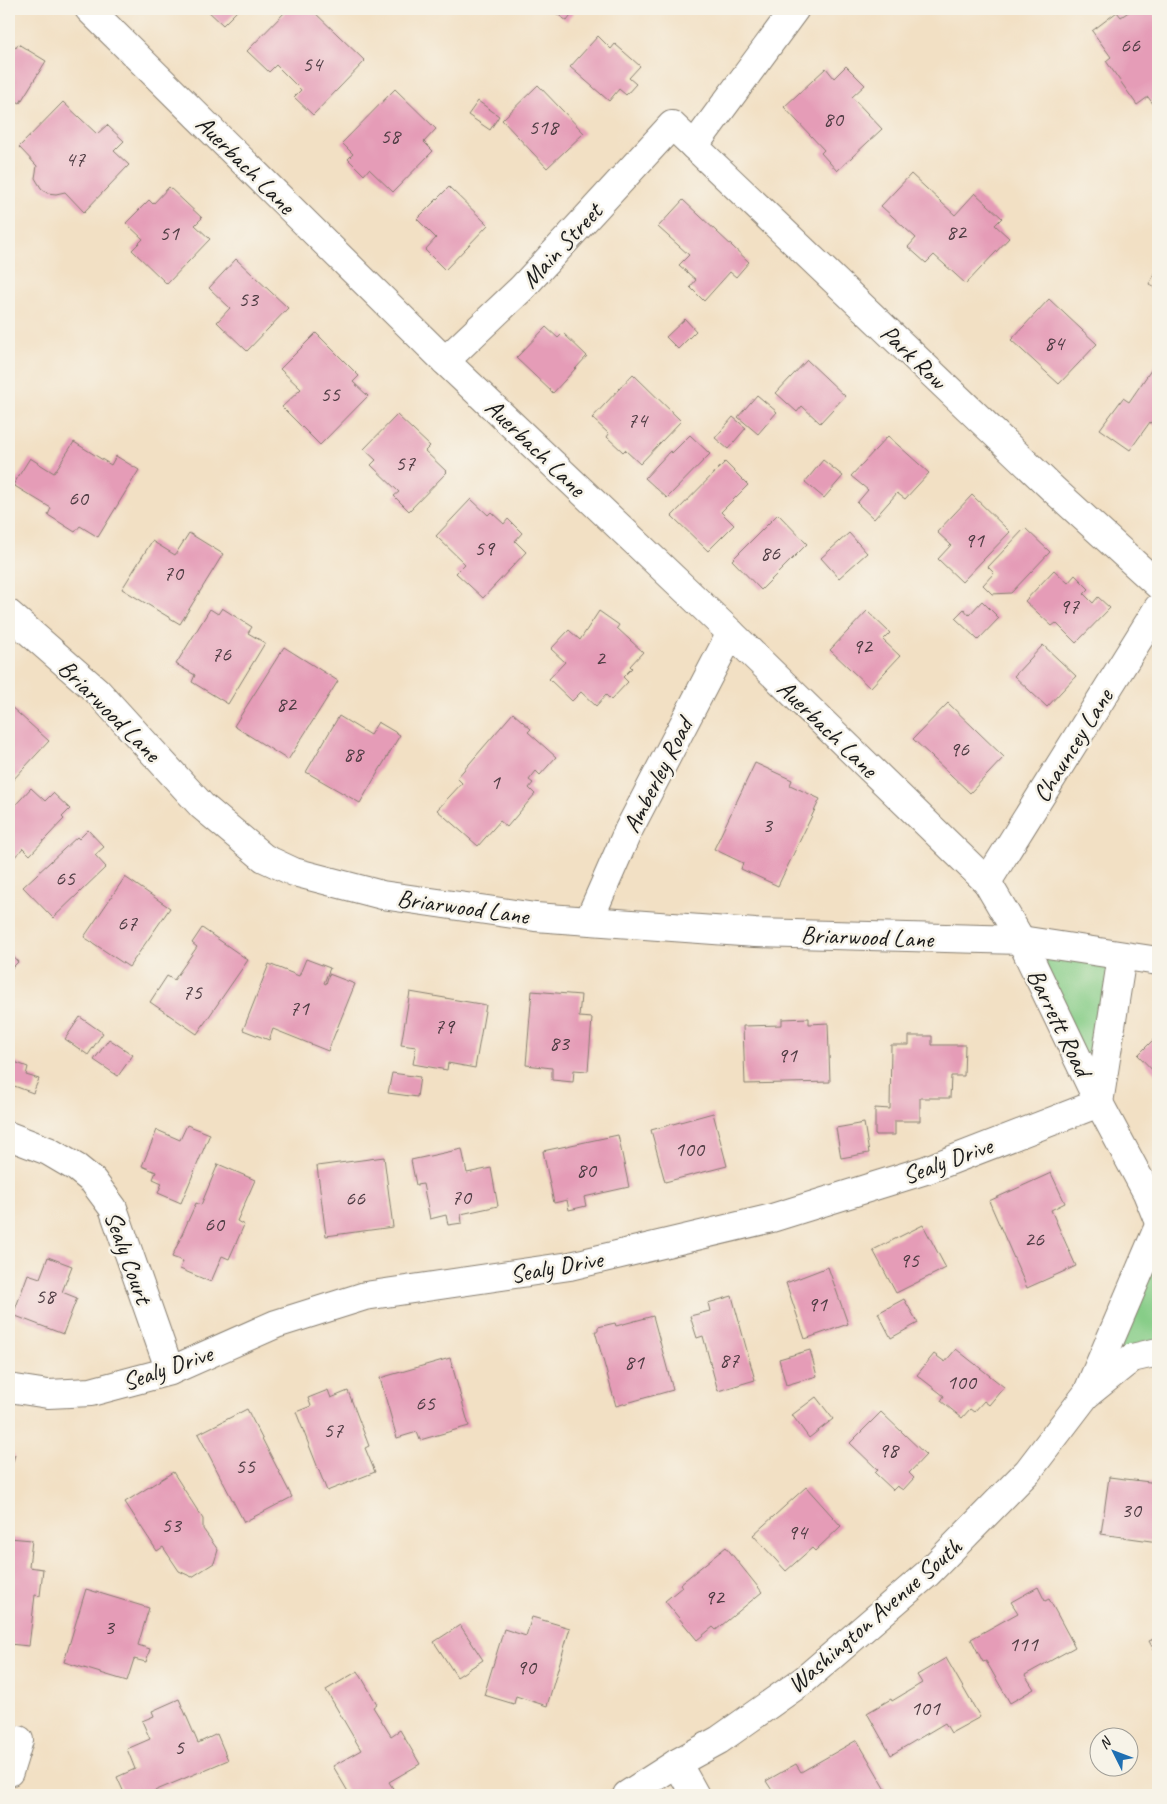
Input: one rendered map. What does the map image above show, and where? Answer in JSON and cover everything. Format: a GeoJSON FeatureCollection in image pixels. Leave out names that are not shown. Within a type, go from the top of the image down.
{"type":"FeatureCollection","features":[{"type":"Feature","properties":{"kind":"street","name":"Auerbach Lane"},"geometry":{"type":"LineString","coordinates":[[89,9],[446,361],[987,882],[1021,940]]}},
{"type":"Feature","properties":{"kind":"street"},"geometry":{"type":"LineString","coordinates":[[694,146],[795,9]]}},
{"type":"Feature","properties":{"kind":"street","name":"Main Street"},"geometry":{"type":"LineString","coordinates":[[446,361],[522,288],[672,125]]}},
{"type":"Feature","properties":{"kind":"street","name":"Park Row"},"geometry":{"type":"LineString","coordinates":[[672,125],[1054,490],[1158,585]]}},
{"type":"Feature","properties":{"kind":"street","name":"Chauncey Lane"},"geometry":{"type":"LineString","coordinates":[[987,882],[1158,608]]}},
{"type":"Feature","properties":{"kind":"street","name":"Briarwood Lane"},"geometry":{"type":"LineString","coordinates":[[9,614],[97,691],[202,806],[264,858],[294,872],[382,895],[535,916],[755,933],[1021,940],[1158,961]]}},
{"type":"Feature","properties":{"kind":"street","name":"Amberley Road"},"geometry":{"type":"LineString","coordinates":[[589,920],[628,831],[730,633]]}},
{"type":"Feature","properties":{"kind":"street","name":"Barrett Road"},"geometry":{"type":"LineString","coordinates":[[1021,940],[1099,1103],[1147,1193],[1158,1220]]}},
{"type":"Feature","properties":{"kind":"street","name":"Barrett Road"},"geometry":{"type":"LineString","coordinates":[[1099,1103],[1122,956]]}},
{"type":"Feature","properties":{"kind":"street","name":"Sealy Drive"},"geometry":{"type":"LineString","coordinates":[[9,1388],[48,1394],[91,1392],[170,1371],[276,1324],[365,1296],[570,1266],[772,1218],[926,1170],[1099,1103]]}},
{"type":"Feature","properties":{"kind":"street","name":"Sealy Court"},"geometry":{"type":"LineString","coordinates":[[9,1136],[48,1151],[77,1168],[93,1182],[113,1208],[170,1371]]}},
{"type":"Feature","properties":{"kind":"street","name":"Washington Avenue South"},"geometry":{"type":"LineString","coordinates":[[1086,1395],[1158,1228]]}},
{"type":"Feature","properties":{"kind":"street","name":"Washington Avenue South"},"geometry":{"type":"LineString","coordinates":[[627,1795],[677,1763],[719,1740],[804,1680],[927,1574],[1028,1471],[1086,1395],[1132,1358],[1158,1352]]}},
{"type":"Feature","properties":{"kind":"street"},"geometry":{"type":"LineString","coordinates":[[9,1772],[19,1740]]}},
{"type":"Feature","properties":{"kind":"street"},"geometry":{"type":"LineString","coordinates":[[677,1763],[695,1795]]}},
{"type":"Feature","properties":{"kind":"green space"},"geometry":{"type":"Polygon","coordinates":[[[1021,940],[1122,956],[1099,1103],[1021,940]]]}},
{"type":"Feature","properties":{"kind":"green space"},"geometry":{"type":"Polygon","coordinates":[[[1158,1228],[1158,1352],[1109,1375],[1158,1228]]]}},
{"type":"Feature","properties":{"kind":"building"},"geometry":{"type":"Polygon","coordinates":[[[206,9],[239,9],[223,25],[206,9]]]}},
{"type":"Feature","properties":{"kind":"building"},"geometry":{"type":"Polygon","coordinates":[[[288,9],[311,9],[365,61],[313,115],[294,97],[301,90],[276,65],[269,72],[247,51],[288,9]]]}},
{"type":"Feature","properties":{"kind":"building"},"geometry":{"type":"Polygon","coordinates":[[[550,9],[576,9],[567,21],[550,9]]]}},
{"type":"Feature","properties":{"kind":"building"},"geometry":{"type":"Polygon","coordinates":[[[1133,9],[1157,9],[1154,14],[1158,19],[1158,102],[1154,105],[1148,97],[1137,105],[1106,61],[1111,57],[1092,31],[1117,12],[1121,17],[1133,9]]]}},
{"type":"Feature","properties":{"kind":"building"},"geometry":{"type":"Polygon","coordinates":[[[598,36],[611,49],[615,44],[640,66],[629,78],[636,84],[626,95],[619,89],[609,101],[570,67],[598,36]]]}},
{"type":"Feature","properties":{"kind":"building"},"geometry":{"type":"Polygon","coordinates":[[[9,43],[16,48],[18,44],[46,61],[20,103],[9,97],[9,43]]]}},
{"type":"Feature","properties":{"kind":"building"},"geometry":{"type":"Polygon","coordinates":[[[846,66],[865,85],[852,97],[882,129],[837,171],[821,153],[824,150],[784,107],[826,68],[834,78],[846,66]]]}},
{"type":"Feature","properties":{"kind":"building"},"geometry":{"type":"Polygon","coordinates":[[[538,85],[584,133],[547,168],[502,120],[538,85]]]}},
{"type":"Feature","properties":{"kind":"building"},"geometry":{"type":"Polygon","coordinates":[[[395,89],[436,129],[424,142],[433,151],[393,192],[369,169],[364,175],[348,159],[353,154],[342,143],[395,89]]]}},
{"type":"Feature","properties":{"kind":"building"},"geometry":{"type":"Polygon","coordinates":[[[478,101],[499,116],[490,130],[468,115],[478,101]]]}},
{"type":"Feature","properties":{"kind":"building"},"geometry":{"type":"Polygon","coordinates":[[[63,102],[97,134],[107,125],[124,141],[114,151],[129,165],[84,212],[65,192],[47,193],[41,188],[35,178],[37,166],[19,147],[63,102]]]}},
{"type":"Feature","properties":{"kind":"building"},"geometry":{"type":"Polygon","coordinates":[[[911,174],[955,215],[975,193],[1002,218],[995,225],[1009,238],[966,284],[934,255],[926,263],[908,247],[916,238],[881,206],[911,174]]]}},
{"type":"Feature","properties":{"kind":"building"},"geometry":{"type":"Polygon","coordinates":[[[169,187],[202,218],[195,225],[210,239],[167,284],[132,250],[143,239],[126,223],[149,200],[153,204],[169,187]]]}},
{"type":"Feature","properties":{"kind":"building"},"geometry":{"type":"Polygon","coordinates":[[[449,187],[488,225],[445,270],[425,250],[436,238],[417,219],[449,187]]]}},
{"type":"Feature","properties":{"kind":"building"},"geometry":{"type":"Polygon","coordinates":[[[683,200],[749,262],[736,277],[730,272],[704,301],[690,287],[696,280],[679,265],[689,255],[658,227],[683,200]]]}},
{"type":"Feature","properties":{"kind":"building"},"geometry":{"type":"Polygon","coordinates":[[[236,259],[288,308],[247,351],[217,322],[230,308],[209,288],[236,259]]]}},
{"type":"Feature","properties":{"kind":"building"},"geometry":{"type":"Polygon","coordinates":[[[1158,268],[1158,290],[1149,284],[1158,268]]]}},
{"type":"Feature","properties":{"kind":"building"},"geometry":{"type":"Polygon","coordinates":[[[1049,299],[1097,344],[1059,384],[1011,340],[1049,299]]]}},
{"type":"Feature","properties":{"kind":"building"},"geometry":{"type":"Polygon","coordinates":[[[685,319],[696,331],[678,349],[666,337],[685,319]]]}},
{"type":"Feature","properties":{"kind":"building"},"geometry":{"type":"Polygon","coordinates":[[[546,327],[558,338],[563,333],[587,356],[553,393],[516,358],[546,327]]]}},
{"type":"Feature","properties":{"kind":"building"},"geometry":{"type":"Polygon","coordinates":[[[316,333],[359,376],[353,382],[368,396],[320,445],[282,407],[301,389],[280,369],[316,333]]]}},
{"type":"Feature","properties":{"kind":"building"},"geometry":{"type":"Polygon","coordinates":[[[807,360],[845,396],[820,423],[802,406],[797,412],[776,393],[807,360]]]}},
{"type":"Feature","properties":{"kind":"building"},"geometry":{"type":"Polygon","coordinates":[[[1158,360],[1158,428],[1150,422],[1130,450],[1100,429],[1123,398],[1129,402],[1158,360]]]}},
{"type":"Feature","properties":{"kind":"building"},"geometry":{"type":"Polygon","coordinates":[[[633,374],[681,421],[640,464],[607,437],[609,434],[592,418],[633,374]]]}},
{"type":"Feature","properties":{"kind":"building"},"geometry":{"type":"Polygon","coordinates":[[[757,395],[777,412],[758,434],[738,417],[757,395]]]}},
{"type":"Feature","properties":{"kind":"building"},"geometry":{"type":"Polygon","coordinates":[[[397,415],[430,446],[425,451],[447,472],[409,511],[394,496],[399,492],[371,465],[376,460],[364,449],[397,415]]]}},
{"type":"Feature","properties":{"kind":"building"},"geometry":{"type":"Polygon","coordinates":[[[733,417],[746,428],[728,449],[715,438],[733,417]]]}},
{"type":"Feature","properties":{"kind":"building"},"geometry":{"type":"Polygon","coordinates":[[[690,435],[710,454],[667,498],[645,478],[670,451],[672,453],[690,435]]]}},
{"type":"Feature","properties":{"kind":"building"},"geometry":{"type":"Polygon","coordinates":[[[888,436],[929,473],[905,499],[897,493],[874,519],[857,503],[868,490],[851,476],[888,436]]]}},
{"type":"Feature","properties":{"kind":"building"},"geometry":{"type":"Polygon","coordinates":[[[74,442],[111,465],[116,456],[139,470],[98,537],[80,526],[75,532],[48,515],[51,508],[13,485],[30,458],[54,473],[74,442]]]}},
{"type":"Feature","properties":{"kind":"building"},"geometry":{"type":"Polygon","coordinates":[[[823,460],[843,476],[824,498],[805,482],[823,460]]]}},
{"type":"Feature","properties":{"kind":"building"},"geometry":{"type":"Polygon","coordinates":[[[725,462],[748,485],[721,512],[734,525],[708,551],[672,516],[725,462]]]}},
{"type":"Feature","properties":{"kind":"building"},"geometry":{"type":"Polygon","coordinates":[[[972,495],[1010,532],[962,582],[938,559],[951,545],[937,532],[972,495]]]}},
{"type":"Feature","properties":{"kind":"building"},"geometry":{"type":"Polygon","coordinates":[[[471,499],[488,515],[491,512],[504,524],[508,519],[522,533],[515,541],[526,552],[483,598],[456,573],[465,564],[436,536],[471,499]]]}},
{"type":"Feature","properties":{"kind":"building"},"geometry":{"type":"Polygon","coordinates":[[[778,514],[807,544],[761,590],[732,560],[778,514]]]}},
{"type":"Feature","properties":{"kind":"building"},"geometry":{"type":"Polygon","coordinates":[[[1025,528],[1050,552],[1011,593],[992,594],[983,585],[994,573],[988,567],[1025,528]]]}},
{"type":"Feature","properties":{"kind":"building"},"geometry":{"type":"Polygon","coordinates":[[[189,533],[223,554],[180,624],[122,589],[152,541],[175,555],[189,533]]]}},
{"type":"Feature","properties":{"kind":"building"},"geometry":{"type":"Polygon","coordinates":[[[849,533],[867,553],[839,578],[821,558],[849,533]]]}},
{"type":"Feature","properties":{"kind":"building"},"geometry":{"type":"Polygon","coordinates":[[[1054,570],[1068,583],[1075,575],[1089,589],[1084,594],[1093,603],[1098,597],[1110,608],[1076,643],[1056,623],[1052,626],[1025,601],[1054,570]]]}},
{"type":"Feature","properties":{"kind":"building"},"geometry":{"type":"Polygon","coordinates":[[[982,601],[999,618],[978,640],[955,618],[964,609],[969,615],[982,601]]]}},
{"type":"Feature","properties":{"kind":"building"},"geometry":{"type":"Polygon","coordinates":[[[222,608],[252,627],[248,633],[265,643],[228,704],[192,682],[195,675],[176,664],[210,609],[218,614],[222,608]]]}},
{"type":"Feature","properties":{"kind":"building"},"geometry":{"type":"Polygon","coordinates":[[[599,611],[619,625],[617,628],[643,652],[623,677],[628,682],[611,700],[606,695],[596,706],[581,692],[572,701],[549,679],[565,662],[551,649],[569,630],[580,640],[599,611]]]}},
{"type":"Feature","properties":{"kind":"building"},"geometry":{"type":"Polygon","coordinates":[[[867,611],[890,633],[883,640],[900,656],[870,688],[830,650],[867,611]]]}},
{"type":"Feature","properties":{"kind":"building"},"geometry":{"type":"Polygon","coordinates":[[[1043,645],[1076,676],[1047,707],[1014,676],[1043,645]]]}},
{"type":"Feature","properties":{"kind":"building"},"geometry":{"type":"Polygon","coordinates":[[[284,647],[338,681],[288,760],[234,726],[284,647]]]}},
{"type":"Feature","properties":{"kind":"building"},"geometry":{"type":"Polygon","coordinates":[[[948,703],[1004,757],[970,793],[913,739],[948,703]]]}},
{"type":"Feature","properties":{"kind":"building"},"geometry":{"type":"Polygon","coordinates":[[[9,705],[49,741],[12,781],[9,778],[9,705]]]}},
{"type":"Feature","properties":{"kind":"building"},"geometry":{"type":"Polygon","coordinates":[[[513,713],[531,729],[528,732],[556,757],[540,775],[536,771],[529,780],[533,783],[529,788],[535,794],[507,827],[500,821],[478,846],[437,810],[462,783],[457,778],[513,713]]]}},
{"type":"Feature","properties":{"kind":"building"},"geometry":{"type":"Polygon","coordinates":[[[339,716],[370,735],[378,722],[400,735],[360,803],[306,772],[339,716]]]}},
{"type":"Feature","properties":{"kind":"building"},"geometry":{"type":"Polygon","coordinates":[[[755,763],[792,780],[790,785],[820,799],[778,886],[741,869],[743,863],[714,849],[755,763]]]}},
{"type":"Feature","properties":{"kind":"building"},"geometry":{"type":"Polygon","coordinates":[[[31,788],[45,801],[53,793],[70,809],[62,817],[64,819],[30,855],[23,848],[10,862],[9,812],[31,788]]]}},
{"type":"Feature","properties":{"kind":"building"},"geometry":{"type":"Polygon","coordinates":[[[88,830],[104,847],[95,855],[106,867],[53,918],[23,887],[77,837],[79,839],[88,830]]]}},
{"type":"Feature","properties":{"kind":"building"},"geometry":{"type":"Polygon","coordinates":[[[125,877],[170,908],[129,967],[84,937],[125,877]]]}},
{"type":"Feature","properties":{"kind":"building"},"geometry":{"type":"Polygon","coordinates":[[[202,928],[248,960],[197,1034],[150,1002],[167,976],[174,980],[197,947],[192,943],[202,928]]]}},
{"type":"Feature","properties":{"kind":"building"},"geometry":{"type":"Polygon","coordinates":[[[9,952],[18,962],[9,971],[9,952]]]}},
{"type":"Feature","properties":{"kind":"building"},"geometry":{"type":"Polygon","coordinates":[[[306,959],[330,968],[324,983],[326,984],[329,974],[355,984],[328,1051],[273,1029],[269,1040],[243,1030],[269,964],[299,976],[306,959]]]}},
{"type":"Feature","properties":{"kind":"building"},"geometry":{"type":"Polygon","coordinates":[[[532,991],[581,995],[579,1017],[592,1018],[588,1071],[574,1070],[573,1082],[552,1080],[552,1068],[526,1065],[532,991]]]}},
{"type":"Feature","properties":{"kind":"building"},"geometry":{"type":"Polygon","coordinates":[[[410,992],[486,1005],[475,1068],[448,1063],[447,1070],[413,1064],[416,1047],[401,1045],[410,992]]]}},
{"type":"Feature","properties":{"kind":"building"},"geometry":{"type":"Polygon","coordinates":[[[80,1017],[103,1033],[88,1055],[65,1039],[80,1017]]]}},
{"type":"Feature","properties":{"kind":"building"},"geometry":{"type":"Polygon","coordinates":[[[809,1018],[809,1024],[828,1023],[830,1082],[745,1084],[743,1026],[782,1025],[782,1019],[809,1018]]]}},
{"type":"Feature","properties":{"kind":"building"},"geometry":{"type":"Polygon","coordinates":[[[1158,1035],[1158,1076],[1138,1055],[1158,1035]]]}},
{"type":"Feature","properties":{"kind":"building"},"geometry":{"type":"Polygon","coordinates":[[[909,1036],[932,1036],[932,1045],[965,1045],[964,1076],[951,1076],[950,1098],[920,1098],[920,1121],[895,1121],[895,1135],[875,1135],[875,1108],[890,1109],[891,1045],[909,1045],[909,1036]]]}},
{"type":"Feature","properties":{"kind":"building"},"geometry":{"type":"Polygon","coordinates":[[[109,1039],[133,1055],[118,1076],[94,1060],[109,1039]]]}},
{"type":"Feature","properties":{"kind":"building"},"geometry":{"type":"Polygon","coordinates":[[[9,1060],[28,1067],[26,1075],[39,1079],[33,1093],[9,1084],[9,1060]]]}},
{"type":"Feature","properties":{"kind":"building"},"geometry":{"type":"Polygon","coordinates":[[[392,1073],[420,1077],[417,1097],[388,1093],[392,1073]]]}},
{"type":"Feature","properties":{"kind":"building"},"geometry":{"type":"Polygon","coordinates":[[[713,1113],[727,1166],[665,1182],[651,1130],[713,1113]]]}},
{"type":"Feature","properties":{"kind":"building"},"geometry":{"type":"Polygon","coordinates":[[[864,1123],[869,1153],[841,1158],[836,1128],[864,1123]]]}},
{"type":"Feature","properties":{"kind":"building"},"geometry":{"type":"Polygon","coordinates":[[[187,1125],[210,1134],[181,1203],[158,1193],[162,1183],[153,1179],[156,1172],[142,1166],[157,1130],[180,1140],[187,1125]]]}},
{"type":"Feature","properties":{"kind":"building"},"geometry":{"type":"Polygon","coordinates":[[[618,1135],[629,1187],[584,1197],[586,1206],[569,1210],[567,1200],[554,1203],[543,1151],[618,1135]]]}},
{"type":"Feature","properties":{"kind":"building"},"geometry":{"type":"Polygon","coordinates":[[[462,1149],[467,1173],[491,1168],[498,1206],[461,1214],[462,1223],[448,1225],[446,1215],[430,1219],[423,1184],[416,1185],[411,1160],[462,1149]]]}},
{"type":"Feature","properties":{"kind":"building"},"geometry":{"type":"Polygon","coordinates":[[[384,1157],[393,1227],[326,1236],[317,1166],[384,1157]]]}},
{"type":"Feature","properties":{"kind":"building"},"geometry":{"type":"Polygon","coordinates":[[[218,1164],[255,1180],[237,1221],[244,1225],[229,1259],[222,1256],[211,1282],[180,1269],[183,1261],[172,1257],[196,1203],[201,1205],[218,1164]]]}},
{"type":"Feature","properties":{"kind":"building"},"geometry":{"type":"Polygon","coordinates":[[[1051,1173],[1065,1203],[1051,1210],[1076,1266],[1027,1288],[989,1201],[1051,1173]]]}},
{"type":"Feature","properties":{"kind":"building"},"geometry":{"type":"Polygon","coordinates":[[[923,1225],[946,1268],[896,1293],[873,1250],[923,1225]]]}},
{"type":"Feature","properties":{"kind":"building"},"geometry":{"type":"Polygon","coordinates":[[[48,1257],[72,1266],[62,1292],[77,1298],[63,1334],[13,1315],[28,1274],[40,1278],[48,1257]]]}},
{"type":"Feature","properties":{"kind":"building"},"geometry":{"type":"Polygon","coordinates":[[[828,1267],[848,1324],[805,1339],[786,1283],[828,1267]]]}},
{"type":"Feature","properties":{"kind":"building"},"geometry":{"type":"Polygon","coordinates":[[[732,1296],[755,1380],[718,1391],[703,1336],[697,1338],[690,1316],[710,1311],[708,1303],[732,1296]]]}},
{"type":"Feature","properties":{"kind":"building"},"geometry":{"type":"Polygon","coordinates":[[[904,1299],[918,1323],[891,1338],[878,1313],[904,1299]]]}},
{"type":"Feature","properties":{"kind":"building"},"geometry":{"type":"Polygon","coordinates":[[[653,1316],[673,1390],[616,1406],[595,1331],[598,1331],[598,1327],[615,1323],[616,1326],[653,1316]]]}},
{"type":"Feature","properties":{"kind":"building"},"geometry":{"type":"Polygon","coordinates":[[[956,1349],[1004,1387],[989,1405],[984,1401],[974,1412],[970,1409],[962,1418],[941,1401],[944,1396],[917,1375],[934,1354],[945,1362],[956,1349]]]}},
{"type":"Feature","properties":{"kind":"building"},"geometry":{"type":"Polygon","coordinates":[[[810,1350],[817,1376],[786,1385],[779,1359],[810,1350]]]}},
{"type":"Feature","properties":{"kind":"building"},"geometry":{"type":"Polygon","coordinates":[[[450,1358],[469,1426],[420,1440],[417,1432],[397,1438],[380,1378],[450,1358]]]}},
{"type":"Feature","properties":{"kind":"building"},"geometry":{"type":"Polygon","coordinates":[[[328,1390],[331,1398],[348,1391],[369,1446],[365,1448],[375,1472],[327,1491],[296,1412],[311,1406],[308,1398],[328,1390]]]}},
{"type":"Feature","properties":{"kind":"building"},"geometry":{"type":"Polygon","coordinates":[[[816,1397],[833,1419],[809,1438],[792,1415],[816,1397]]]}},
{"type":"Feature","properties":{"kind":"building"},"geometry":{"type":"Polygon","coordinates":[[[247,1409],[292,1497],[244,1522],[198,1434],[247,1409]]]}},
{"type":"Feature","properties":{"kind":"building"},"geometry":{"type":"Polygon","coordinates":[[[881,1412],[926,1455],[909,1473],[914,1478],[903,1490],[897,1486],[893,1490],[875,1473],[878,1470],[850,1443],[881,1412]]]}},
{"type":"Feature","properties":{"kind":"building"},"geometry":{"type":"Polygon","coordinates":[[[9,1454],[15,1455],[9,1474],[9,1454]]]}},
{"type":"Feature","properties":{"kind":"building"},"geometry":{"type":"Polygon","coordinates":[[[173,1472],[203,1519],[203,1529],[218,1550],[214,1563],[192,1577],[179,1571],[163,1547],[157,1551],[125,1502],[173,1472]]]}},
{"type":"Feature","properties":{"kind":"building"},"geometry":{"type":"Polygon","coordinates":[[[1109,1477],[1158,1483],[1158,1542],[1101,1534],[1109,1477]]]}},
{"type":"Feature","properties":{"kind":"building"},"geometry":{"type":"Polygon","coordinates":[[[806,1487],[841,1526],[815,1551],[812,1548],[786,1571],[753,1535],[806,1487]]]}},
{"type":"Feature","properties":{"kind":"building"},"geometry":{"type":"Polygon","coordinates":[[[9,1538],[32,1540],[29,1567],[43,1569],[40,1596],[35,1595],[29,1646],[9,1644],[9,1538]]]}},
{"type":"Feature","properties":{"kind":"building"},"geometry":{"type":"Polygon","coordinates":[[[726,1547],[762,1592],[716,1630],[713,1627],[697,1640],[665,1601],[682,1587],[680,1584],[726,1547]]]}},
{"type":"Feature","properties":{"kind":"building"},"geometry":{"type":"Polygon","coordinates":[[[1038,1587],[1045,1601],[1049,1599],[1075,1647],[1025,1675],[1034,1689],[1010,1703],[986,1661],[983,1662],[971,1639],[1018,1613],[1011,1602],[1038,1587]]]}},
{"type":"Feature","properties":{"kind":"building"},"geometry":{"type":"Polygon","coordinates":[[[86,1589],[149,1608],[138,1645],[150,1649],[146,1662],[134,1659],[127,1681],[64,1662],[86,1589]]]}},
{"type":"Feature","properties":{"kind":"building"},"geometry":{"type":"Polygon","coordinates":[[[532,1617],[570,1628],[547,1706],[516,1696],[514,1704],[484,1695],[504,1629],[526,1636],[532,1617]]]}},
{"type":"Feature","properties":{"kind":"building"},"geometry":{"type":"Polygon","coordinates":[[[460,1625],[483,1660],[457,1677],[434,1642],[460,1625]]]}},
{"type":"Feature","properties":{"kind":"building"},"geometry":{"type":"Polygon","coordinates":[[[1158,1637],[1158,1658],[1149,1641],[1158,1637]]]}},
{"type":"Feature","properties":{"kind":"building"},"geometry":{"type":"Polygon","coordinates":[[[946,1658],[980,1717],[951,1733],[945,1723],[891,1755],[867,1713],[922,1683],[917,1675],[946,1658]]]}},
{"type":"Feature","properties":{"kind":"building"},"geometry":{"type":"Polygon","coordinates":[[[1158,1658],[1158,1673],[1154,1663],[1158,1658]]]}},
{"type":"Feature","properties":{"kind":"building"},"geometry":{"type":"Polygon","coordinates":[[[358,1671],[377,1704],[373,1707],[391,1736],[400,1730],[420,1764],[389,1782],[397,1795],[350,1795],[333,1766],[361,1750],[326,1690],[358,1671]]]}},
{"type":"Feature","properties":{"kind":"building"},"geometry":{"type":"Polygon","coordinates":[[[179,1699],[198,1743],[217,1734],[228,1760],[145,1795],[125,1795],[117,1777],[135,1769],[127,1749],[150,1739],[142,1721],[154,1716],[152,1711],[179,1699]]]}},
{"type":"Feature","properties":{"kind":"building"},"geometry":{"type":"Polygon","coordinates":[[[857,1740],[889,1795],[775,1795],[766,1781],[796,1764],[801,1772],[857,1740]]]}}]}
